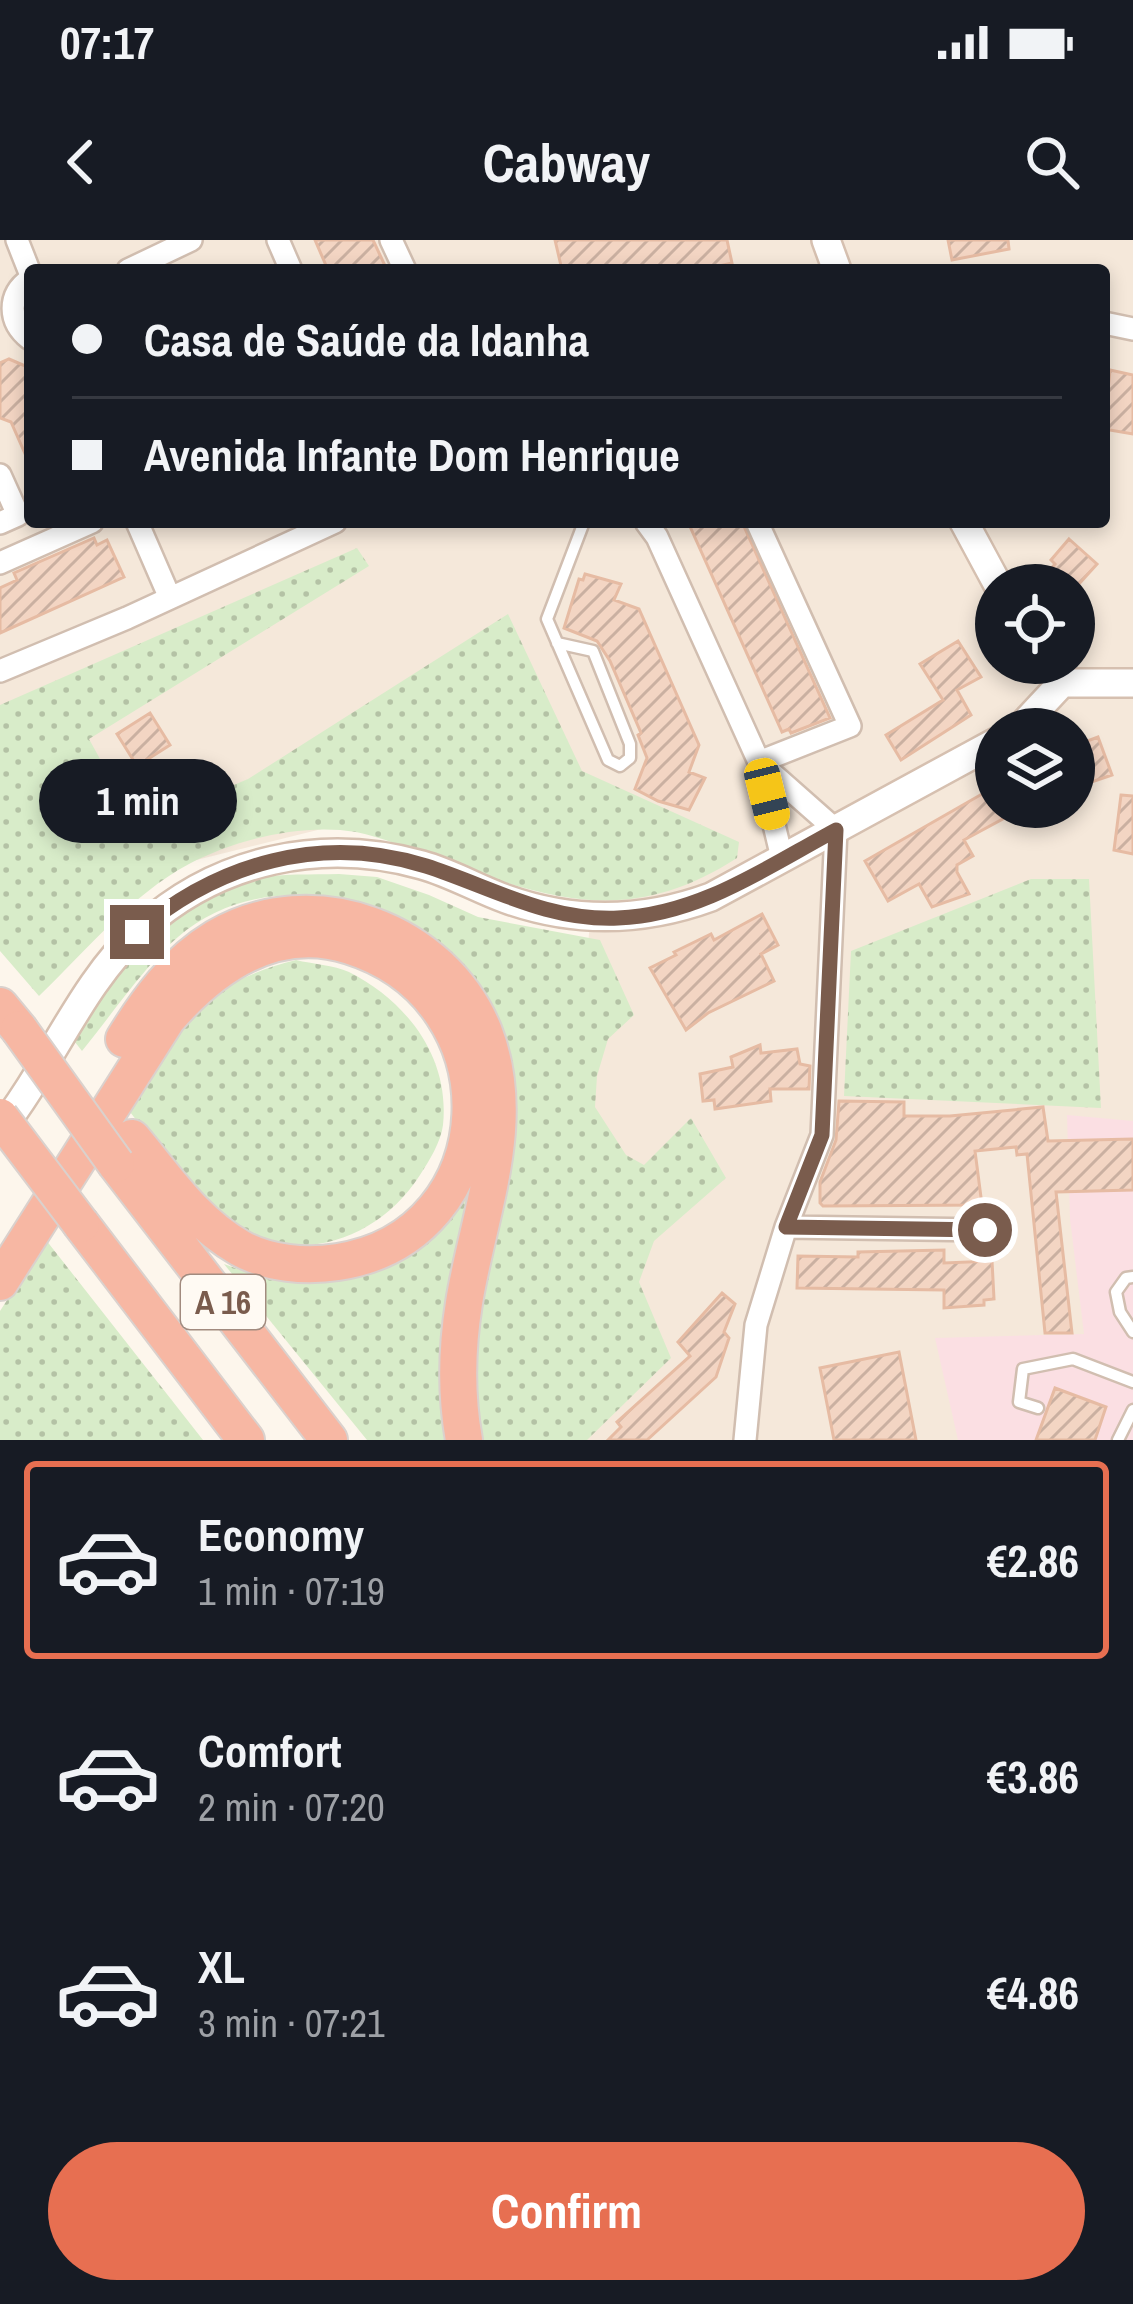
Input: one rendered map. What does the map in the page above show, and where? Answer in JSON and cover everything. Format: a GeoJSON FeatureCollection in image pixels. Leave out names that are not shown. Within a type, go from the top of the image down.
{"type":"FeatureCollection","features":[{"type":"Feature","properties":{"kind":"highway"},"geometry":{"type":"LineString","coordinates":[[0,1240],[136,1019],[194,953],[239,927],[284,916],[328,915],[390,931],[434,961],[470,1005],[483,1031],[496,1082],[497,1141],[461,1326],[464,1440]]}},
{"type":"Feature","properties":{"kind":"highway"},"geometry":{"type":"LineString","coordinates":[[0,1282],[166,1019],[190,992],[245,953],[277,943],[325,941],[374,953],[400,968],[443,1010],[469,1078],[469,1134],[449,1187],[429,1213],[398,1239],[350,1260],[291,1263],[244,1250],[202,1221],[124,1151]]}},
{"type":"Feature","properties":{"kind":"highway","name":"A 16"},"geometry":{"type":"LineString","coordinates":[[9,1018],[124,1151],[329,1440]]}},
{"type":"Feature","properties":{"kind":"highway","name":"A 16"},"geometry":{"type":"LineString","coordinates":[[0,1117],[246,1440]]}},
{"type":"Feature","properties":{"kind":"street"},"geometry":{"type":"LineString","coordinates":[[141,264],[191,240]]}},
{"type":"Feature","properties":{"kind":"street"},"geometry":{"type":"LineString","coordinates":[[15,331],[14,298],[24,284]]}},
{"type":"Feature","properties":{"kind":"street"},"geometry":{"type":"LineString","coordinates":[[0,475],[18,515],[0,523]]}},
{"type":"Feature","properties":{"kind":"street"},"geometry":{"type":"LineString","coordinates":[[0,563],[79,528]]}},
{"type":"Feature","properties":{"kind":"street"},"geometry":{"type":"LineString","coordinates":[[140,528],[170,598]]}},
{"type":"Feature","properties":{"kind":"street"},"geometry":{"type":"LineString","coordinates":[[0,670],[322,528]]}},
{"type":"Feature","properties":{"kind":"street"},"geometry":{"type":"LineString","coordinates":[[650,528],[759,762],[782,858]]}},
{"type":"Feature","properties":{"kind":"street"},"geometry":{"type":"LineString","coordinates":[[759,762],[850,726],[760,528]]}},
{"type":"Feature","properties":{"kind":"street"},"geometry":{"type":"LineString","coordinates":[[967,528],[987,564]]}},
{"type":"Feature","properties":{"kind":"street"},"geometry":{"type":"LineString","coordinates":[[1095,678],[1133,683]]}},
{"type":"Feature","properties":{"kind":"street"},"geometry":{"type":"LineString","coordinates":[[0,1130],[95,986],[137,932],[190,892],[248,866],[318,853],[392,857],[541,910],[613,918],[669,912],[711,897],[975,754]]}},
{"type":"Feature","properties":{"kind":"street"},"geometry":{"type":"LineString","coordinates":[[759,762],[836,830]]}},
{"type":"Feature","properties":{"kind":"street"},"geometry":{"type":"LineString","coordinates":[[745,1440],[756,1325],[786,1227],[822,1135],[836,830]]}},
{"type":"Feature","properties":{"kind":"street"},"geometry":{"type":"LineString","coordinates":[[786,1227],[985,1230]]}},
{"type":"Feature","properties":{"kind":"lane"},"geometry":{"type":"LineString","coordinates":[[557,643],[592,651],[630,744],[630,758],[620,766],[608,760],[557,643],[547,619],[582,528]]}},
{"type":"Feature","properties":{"kind":"lane"},"geometry":{"type":"LineString","coordinates":[[1133,1276],[1116,1292],[1120,1312],[1133,1332]]}},
{"type":"Feature","properties":{"kind":"lane"},"geometry":{"type":"LineString","coordinates":[[1038,1408],[1019,1402],[1023,1369],[1073,1359],[1133,1382]]}},
{"type":"Feature","properties":{"kind":"lane"},"geometry":{"type":"LineString","coordinates":[[1118,1440],[1133,1410]]}},
{"type":"Feature","properties":{"kind":"shaded area"},"geometry":{"type":"Polygon","coordinates":[[[0,240],[1133,240],[1133,1440],[541,1440],[596,860],[459,795],[75,890],[0,823],[0,240]]]}},
{"type":"Feature","properties":{"kind":"shaded area"},"geometry":{"type":"Polygon","coordinates":[[[1067,1115],[1133,1121],[1133,1440],[958,1440],[935,1338],[1084,1334],[1070,1219],[1067,1115]]]}},
{"type":"Feature","properties":{"kind":"green space"},"geometry":{"type":"Polygon","coordinates":[[[357,548],[369,566],[89,739],[137,826],[248,779],[508,614],[582,771],[739,842],[737,858],[659,894],[587,900],[514,885],[356,832],[270,835],[208,855],[168,877],[128,908],[39,996],[0,951],[0,705],[357,548]]]}},
{"type":"Feature","properties":{"kind":"green space"},"geometry":{"type":"Polygon","coordinates":[[[339,874],[377,877],[478,917],[600,940],[634,1015],[608,1039],[597,1076],[595,1107],[626,1155],[644,1165],[691,1118],[726,1178],[654,1241],[639,1282],[671,1358],[587,1440],[474,1440],[483,999],[446,952],[395,920],[341,900],[284,895],[256,899],[228,907],[178,937],[82,1051],[71,1037],[148,941],[196,902],[253,879],[339,874]]]}},
{"type":"Feature","properties":{"kind":"green space"},"geometry":{"type":"Polygon","coordinates":[[[1031,879],[1089,879],[1101,1108],[844,1096],[851,951],[1031,879]]]}},
{"type":"Feature","properties":{"kind":"green space"},"geometry":{"type":"Polygon","coordinates":[[[296,960],[349,972],[390,999],[432,1055],[443,1100],[437,1145],[420,1175],[387,1213],[344,1237],[297,1245],[247,1234],[212,1211],[122,1102],[193,1012],[236,982],[296,960]]]}},
{"type":"Feature","properties":{"kind":"green space"},"geometry":{"type":"Polygon","coordinates":[[[467,1197],[439,1372],[444,1440],[367,1440],[224,1264],[266,1279],[323,1279],[467,1197]]]}},
{"type":"Feature","properties":{"kind":"green space"},"geometry":{"type":"Polygon","coordinates":[[[46,1240],[203,1440],[0,1440],[0,1311],[46,1240]]]}},
{"type":"Feature","properties":{"kind":"building"},"geometry":{"type":"Polygon","coordinates":[[[315,240],[373,240],[384,264],[325,264],[315,240]]]}},
{"type":"Feature","properties":{"kind":"building"},"geometry":{"type":"Polygon","coordinates":[[[555,240],[727,240],[732,263],[728,264],[561,264],[555,240]]]}},
{"type":"Feature","properties":{"kind":"building"},"geometry":{"type":"Polygon","coordinates":[[[948,240],[1008,240],[1009,249],[952,260],[948,240]]]}},
{"type":"Feature","properties":{"kind":"building"},"geometry":{"type":"Polygon","coordinates":[[[9,359],[24,365],[24,451],[11,422],[0,418],[0,363],[9,359]]]}},
{"type":"Feature","properties":{"kind":"building"},"geometry":{"type":"Polygon","coordinates":[[[1110,370],[1133,375],[1133,434],[1110,430],[1110,370]]]}},
{"type":"Feature","properties":{"kind":"building"},"geometry":{"type":"Polygon","coordinates":[[[691,528],[745,528],[830,718],[782,732],[691,528]]]}},
{"type":"Feature","properties":{"kind":"building"},"geometry":{"type":"Polygon","coordinates":[[[94,538],[97,545],[107,540],[124,577],[0,633],[0,588],[17,580],[14,573],[94,538]]]}},
{"type":"Feature","properties":{"kind":"building"},"geometry":{"type":"Polygon","coordinates":[[[1069,539],[1097,564],[1055,564],[1051,560],[1069,539]]]}},
{"type":"Feature","properties":{"kind":"building"},"geometry":{"type":"Polygon","coordinates":[[[585,574],[621,584],[614,600],[639,609],[699,745],[689,772],[705,778],[689,810],[635,789],[647,758],[610,661],[597,641],[564,628],[579,579],[585,574]]]}},
{"type":"Feature","properties":{"kind":"building"},"geometry":{"type":"Polygon","coordinates":[[[958,641],[975,668],[975,680],[957,690],[971,715],[901,760],[886,735],[943,700],[920,664],[958,641]]]}},
{"type":"Feature","properties":{"kind":"building"},"geometry":{"type":"Polygon","coordinates":[[[150,713],[170,745],[137,766],[117,734],[150,713]]]}},
{"type":"Feature","properties":{"kind":"building"},"geometry":{"type":"Polygon","coordinates":[[[1095,738],[1112,775],[1095,781],[1095,738]]]}},
{"type":"Feature","properties":{"kind":"building"},"geometry":{"type":"Polygon","coordinates":[[[1121,795],[1133,796],[1133,854],[1114,850],[1121,795]]]}},
{"type":"Feature","properties":{"kind":"building"},"geometry":{"type":"Polygon","coordinates":[[[975,798],[975,828],[986,828],[964,840],[973,856],[957,865],[969,894],[932,907],[919,884],[888,901],[865,861],[975,798]]]}},
{"type":"Feature","properties":{"kind":"building"},"geometry":{"type":"Polygon","coordinates":[[[762,914],[778,945],[761,954],[774,981],[708,1013],[686,1030],[650,968],[711,934],[714,940],[762,914]]]}},
{"type":"Feature","properties":{"kind":"building"},"geometry":{"type":"Polygon","coordinates":[[[760,1045],[761,1053],[797,1049],[800,1064],[810,1066],[809,1089],[770,1089],[771,1101],[715,1109],[714,1100],[703,1101],[700,1074],[733,1067],[731,1057],[760,1045]]]}},
{"type":"Feature","properties":{"kind":"building"},"geometry":{"type":"Polygon","coordinates":[[[839,1101],[904,1102],[904,1116],[1043,1107],[1048,1141],[1133,1139],[1133,1190],[1056,1192],[1072,1333],[1045,1333],[1027,1154],[1017,1155],[1016,1147],[975,1151],[982,1205],[823,1206],[820,1182],[836,1140],[839,1101]]]}},
{"type":"Feature","properties":{"kind":"building"},"geometry":{"type":"Polygon","coordinates":[[[944,1250],[944,1263],[992,1261],[994,1299],[984,1300],[984,1305],[944,1308],[944,1290],[797,1288],[798,1256],[944,1250]]]}},
{"type":"Feature","properties":{"kind":"building"},"geometry":{"type":"Polygon","coordinates":[[[722,1293],[735,1304],[716,1377],[647,1440],[608,1440],[621,1427],[617,1422],[690,1356],[678,1342],[722,1293]]]}},
{"type":"Feature","properties":{"kind":"building"},"geometry":{"type":"Polygon","coordinates":[[[899,1352],[916,1440],[834,1440],[820,1368],[899,1352]]]}},
{"type":"Feature","properties":{"kind":"building"},"geometry":{"type":"Polygon","coordinates":[[[1055,1388],[1106,1407],[1095,1440],[1036,1440],[1055,1388]]]}},
{"type":"Feature","properties":{"kind":"route"},"geometry":{"type":"LineString","coordinates":[[137,932],[215,878],[283,857],[318,853],[392,857],[428,866],[541,910],[578,916],[643,916],[711,897],[836,830],[822,1135],[786,1227],[985,1230]]}}]}
